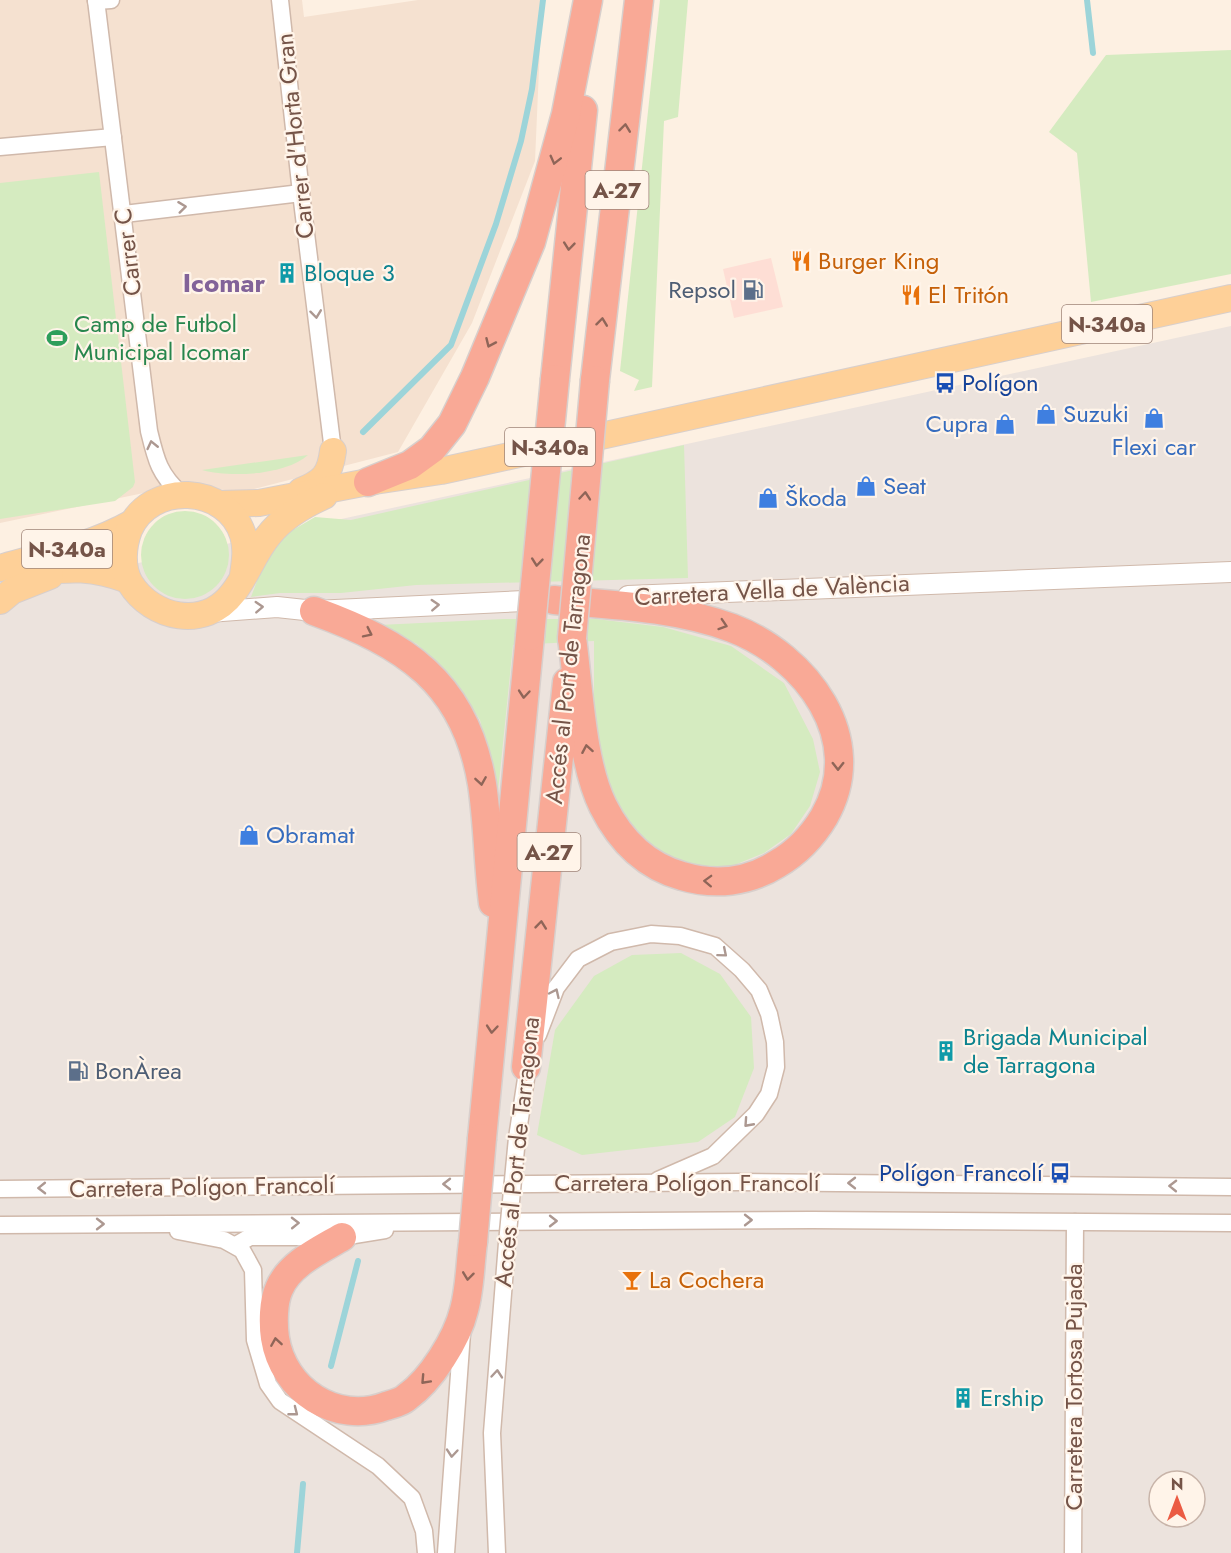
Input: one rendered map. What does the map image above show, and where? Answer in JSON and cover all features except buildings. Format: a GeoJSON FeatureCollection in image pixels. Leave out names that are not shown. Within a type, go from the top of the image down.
{"type":"FeatureCollection","features":[{"type":"Feature","properties":{"kind":"highway"},"geometry":{"type":"LineString","coordinates":[[368,482],[410,465],[432,449],[452,424],[475,378],[509,300],[535,231],[567,114],[588,0]]}},
{"type":"Feature","properties":{"kind":"highway","name":"Accés al Port de Tarragona"},"geometry":{"type":"LineString","coordinates":[[464,1311],[473,1242],[555,379],[594,0]]}},
{"type":"Feature","properties":{"kind":"highway","name":"Accés al Port de Tarragona"},"geometry":{"type":"LineString","coordinates":[[526,1067],[572,638],[595,380],[639,0]]}},
{"type":"Feature","properties":{"kind":"highway"},"geometry":{"type":"LineString","coordinates":[[554,600],[667,610],[703,619],[759,640],[804,675],[821,698],[831,718],[838,749],[838,780],[830,807],[814,834],[793,855],[764,872],[732,881],[698,881],[665,871],[639,855],[618,830],[603,806],[594,781],[587,750],[572,638]]}},
{"type":"Feature","properties":{"kind":"highway"},"geometry":{"type":"LineString","coordinates":[[314,610],[373,635],[407,655],[431,674],[465,729],[478,763],[482,787],[488,866],[500,950]]}},
{"type":"Feature","properties":{"kind":"highway"},"geometry":{"type":"LineString","coordinates":[[342,1237],[308,1257],[291,1272],[279,1289],[273,1325],[277,1353],[286,1374],[305,1393],[321,1404],[345,1411],[371,1412],[406,1399],[430,1376],[444,1354],[464,1311]]}},
{"type":"Feature","properties":{"kind":"main road","name":"N-340a"},"geometry":{"type":"LineString","coordinates":[[0,568],[112,534],[132,523],[154,503],[181,494],[201,496],[219,504],[259,502],[441,471],[1231,298]]}},
{"type":"Feature","properties":{"kind":"main road"},"geometry":{"type":"LineString","coordinates":[[287,496],[319,484],[331,467],[333,451]]}},
{"type":"Feature","properties":{"kind":"main road","name":"N-340a"},"geometry":{"type":"LineString","coordinates":[[132,523],[124,551],[128,580],[140,597],[156,610],[177,616],[205,612],[217,608],[233,594],[270,533],[305,505],[338,489]]}},
{"type":"Feature","properties":{"kind":"main road"},"geometry":{"type":"LineString","coordinates":[[219,504],[233,517],[243,534],[247,555],[243,576]]}},
{"type":"Feature","properties":{"kind":"main road","name":"N-340a"},"geometry":{"type":"LineString","coordinates":[[0,575],[68,569],[100,570],[128,580]]}},
{"type":"Feature","properties":{"kind":"main road"},"geometry":{"type":"LineString","coordinates":[[0,601],[12,591],[68,569]]}},
{"type":"Feature","properties":{"kind":"street","name":"Carrer C"},"geometry":{"type":"LineString","coordinates":[[101,0],[113,137],[149,431],[155,460],[165,480],[181,494]]}},
{"type":"Feature","properties":{"kind":"street","name":"Carrer d'Horta Gran"},"geometry":{"type":"LineString","coordinates":[[280,0],[333,451]]}},
{"type":"Feature","properties":{"kind":"street"},"geometry":{"type":"LineString","coordinates":[[0,147],[113,137]]}},
{"type":"Feature","properties":{"kind":"street"},"geometry":{"type":"LineString","coordinates":[[124,214],[301,193]]}},
{"type":"Feature","properties":{"kind":"street","name":"Carretera Vella de València"},"geometry":{"type":"LineString","coordinates":[[205,612],[278,607],[314,610],[873,585],[1231,572]]}},
{"type":"Feature","properties":{"kind":"street"},"geometry":{"type":"LineString","coordinates":[[526,1067],[556,988],[578,959],[611,942],[651,934],[681,936],[715,946],[742,970],[759,990],[769,1014],[776,1067],[769,1094],[756,1114],[713,1156],[651,1183]]}},
{"type":"Feature","properties":{"kind":"street","name":"Accés al Port de Tarragona"},"geometry":{"type":"LineString","coordinates":[[497,1553],[492,1433],[507,1243],[526,1067]]}},
{"type":"Feature","properties":{"kind":"street","name":"Carretera Polígon Francolí"},"geometry":{"type":"LineString","coordinates":[[0,1189],[651,1183],[1231,1187]]}},
{"type":"Feature","properties":{"kind":"street"},"geometry":{"type":"LineString","coordinates":[[236,1245],[250,1237],[342,1237],[420,1221]]}},
{"type":"Feature","properties":{"kind":"street","name":"Carretera Polígon Francolí"},"geometry":{"type":"LineString","coordinates":[[0,1225],[420,1221],[1231,1223]]}},
{"type":"Feature","properties":{"kind":"street","name":"Carretera Tortosa Pujada"},"geometry":{"type":"LineString","coordinates":[[1073,1553],[1076,1222]]}},
{"type":"Feature","properties":{"kind":"street"},"geometry":{"type":"LineString","coordinates":[[144,1224],[224,1240],[243,1250],[253,1270],[255,1340],[268,1384],[280,1401],[378,1466],[412,1498],[424,1531],[426,1553]]}},
{"type":"Feature","properties":{"kind":"street","name":"Accés al Port de Tarragona"},"geometry":{"type":"LineString","coordinates":[[446,1553],[464,1311]]}},
{"type":"Feature","properties":{"kind":"shaded area"},"geometry":{"type":"Polygon","coordinates":[[[0,0],[302,0],[304,17],[418,0],[542,0],[535,161],[472,323],[398,452],[242,492],[182,485],[0,523],[0,0]]]}},
{"type":"Feature","properties":{"kind":"shaded area","name":"Repsol"},"geometry":{"type":"Polygon","coordinates":[[[771,258],[783,307],[734,318],[723,269],[771,258]]]}},
{"type":"Feature","properties":{"kind":"shaded area"},"geometry":{"type":"Polygon","coordinates":[[[1231,326],[1231,1553],[0,1553],[0,593],[1231,326]]]}},
{"type":"Feature","properties":{"kind":"green space"},"geometry":{"type":"Polygon","coordinates":[[[660,0],[688,0],[678,117],[664,121],[652,387],[634,391],[639,380],[620,371],[660,0]]]}},
{"type":"Feature","properties":{"kind":"green space"},"geometry":{"type":"Polygon","coordinates":[[[1231,50],[1231,274],[1091,302],[1077,153],[1049,132],[1106,55],[1231,50]]]}},
{"type":"Feature","properties":{"kind":"green space","name":"Camp de Futbol Municipal Icomar"},"geometry":{"type":"Polygon","coordinates":[[[99,172],[135,482],[133,487],[115,501],[0,519],[0,183],[99,172]]]}},
{"type":"Feature","properties":{"kind":"green space"},"geometry":{"type":"Polygon","coordinates":[[[684,445],[688,578],[416,585],[341,593],[280,593],[251,597],[265,560],[286,534],[315,517],[351,520],[684,445]]]}},
{"type":"Feature","properties":{"kind":"green space"},"geometry":{"type":"Polygon","coordinates":[[[308,455],[298,462],[272,471],[227,474],[202,470],[308,455]]]}},
{"type":"Feature","properties":{"kind":"green space"},"geometry":{"type":"Polygon","coordinates":[[[185,511],[202,514],[216,524],[226,538],[229,555],[226,572],[216,586],[202,596],[185,599],[168,596],[154,586],[144,572],[141,555],[144,538],[154,524],[168,514],[185,511]]]}},
{"type":"Feature","properties":{"kind":"green space"},"geometry":{"type":"Polygon","coordinates":[[[504,619],[596,619],[663,627],[731,646],[784,683],[813,739],[820,772],[810,806],[791,834],[764,853],[732,866],[700,867],[669,857],[637,834],[614,799],[594,748],[594,641],[513,645],[498,792],[480,720],[452,678],[417,644],[379,625],[504,619]]]}},
{"type":"Feature","properties":{"kind":"green space"},"geometry":{"type":"Polygon","coordinates":[[[681,953],[720,974],[751,1017],[754,1068],[735,1117],[698,1142],[582,1155],[537,1135],[555,1030],[594,976],[632,955],[681,953]]]}},
{"type":"Feature","properties":{"kind":"waterway"},"geometry":{"type":"LineString","coordinates":[[363,432],[451,345],[496,224],[521,141],[532,89],[543,0]]}},
{"type":"Feature","properties":{"kind":"waterway"},"geometry":{"type":"LineString","coordinates":[[1087,0],[1093,53]]}},
{"type":"Feature","properties":{"kind":"waterway"},"geometry":{"type":"LineString","coordinates":[[331,1366],[358,1261]]}},
{"type":"Feature","properties":{"kind":"waterway"},"geometry":{"type":"LineString","coordinates":[[297,1553],[303,1484]]}},
{"type":"Feature","properties":{"kind":"place","name":"Burger King"},"geometry":{"type":"Point","coordinates":[801,261]}},
{"type":"Feature","properties":{"kind":"place","name":"Bloque 3"},"geometry":{"type":"Point","coordinates":[287,273]}},
{"type":"Feature","properties":{"kind":"place","name":"Repsol"},"geometry":{"type":"Point","coordinates":[753,290]}},
{"type":"Feature","properties":{"kind":"place","name":"El Tritón"},"geometry":{"type":"Point","coordinates":[911,295]}},
{"type":"Feature","properties":{"kind":"place","name":"Camp de Futbol Municipal Icomar"},"geometry":{"type":"Point","coordinates":[57,338]}},
{"type":"Feature","properties":{"kind":"place","name":"Polígon"},"geometry":{"type":"Point","coordinates":[945,383]}},
{"type":"Feature","properties":{"kind":"place","name":"Suzuki"},"geometry":{"type":"Point","coordinates":[1046,414]}},
{"type":"Feature","properties":{"kind":"place","name":"Flexi car"},"geometry":{"type":"Point","coordinates":[1154,418]}},
{"type":"Feature","properties":{"kind":"place","name":"Cupra"},"geometry":{"type":"Point","coordinates":[1005,424]}},
{"type":"Feature","properties":{"kind":"place","name":"Seat"},"geometry":{"type":"Point","coordinates":[866,486]}},
{"type":"Feature","properties":{"kind":"place","name":"Škoda"},"geometry":{"type":"Point","coordinates":[768,498]}},
{"type":"Feature","properties":{"kind":"place","name":"Obramat"},"geometry":{"type":"Point","coordinates":[249,835]}},
{"type":"Feature","properties":{"kind":"place","name":"Brigada Municipal de Tarragona"},"geometry":{"type":"Point","coordinates":[946,1051]}},
{"type":"Feature","properties":{"kind":"place","name":"BonÀrea"},"geometry":{"type":"Point","coordinates":[78,1071]}},
{"type":"Feature","properties":{"kind":"place","name":"Polígon Francolí"},"geometry":{"type":"Point","coordinates":[1060,1173]}},
{"type":"Feature","properties":{"kind":"place","name":"La Cochera"},"geometry":{"type":"Point","coordinates":[632,1280]}},
{"type":"Feature","properties":{"kind":"place","name":"Ership"},"geometry":{"type":"Point","coordinates":[963,1398]}},
{"type":"Feature","properties":{"kind":"district","name":"Icomar"},"geometry":{"type":"Point","coordinates":[224,283]}}]}
